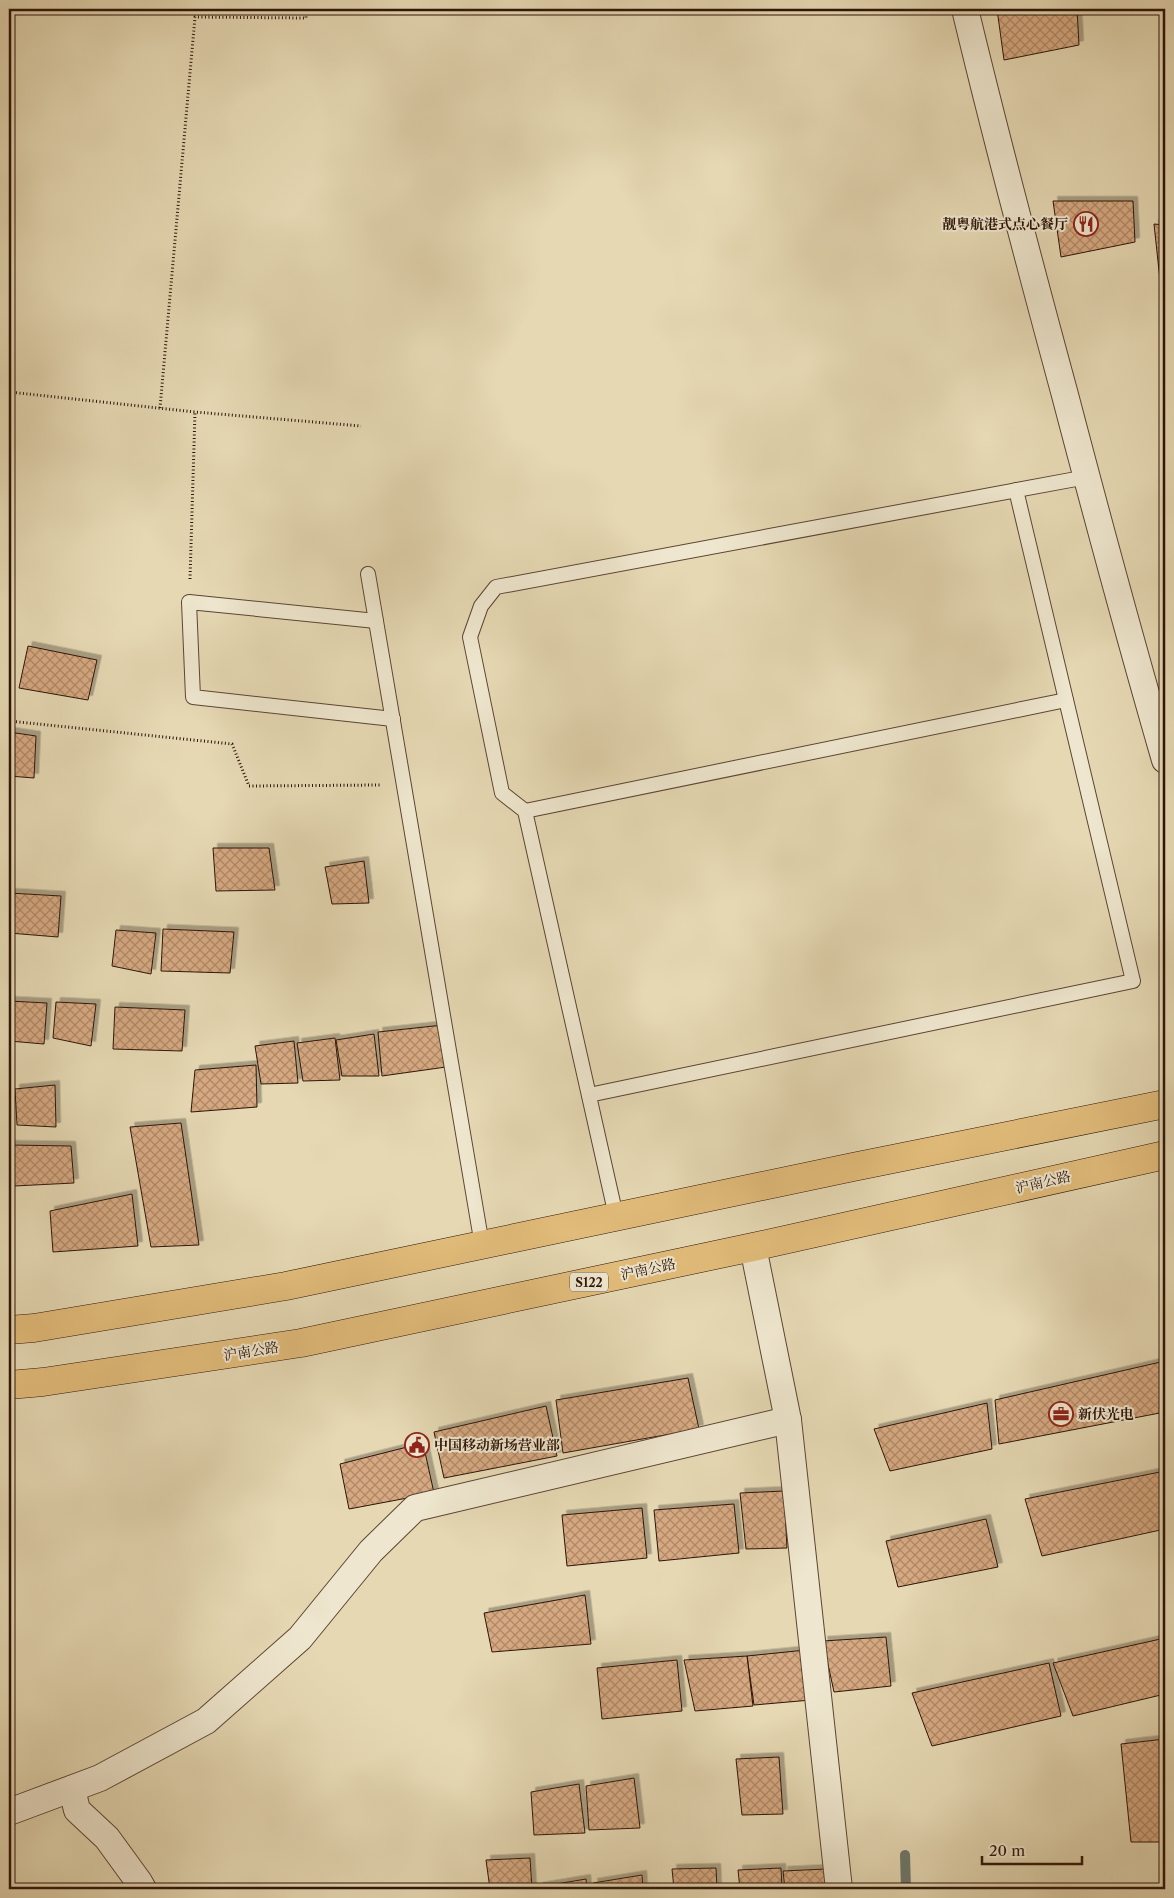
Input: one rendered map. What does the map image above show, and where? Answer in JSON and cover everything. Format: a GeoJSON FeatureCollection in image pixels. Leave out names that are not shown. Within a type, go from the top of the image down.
{"type":"FeatureCollection","features":[{"type":"Feature","properties":{"kind":"main road"},"geometry":{"type":"LineString","coordinates":[[9,1330],[34,1328],[286,1286],[853,1166],[1165,1104]]}},
{"type":"Feature","properties":{"kind":"main road","name":"沪南公路"},"geometry":{"type":"LineString","coordinates":[[9,1385],[43,1382],[301,1344],[752,1247],[1165,1155]]}},
{"type":"Feature","properties":{"kind":"street"},"geometry":{"type":"LineString","coordinates":[[965,9],[995,134],[1133,651],[1165,760]]}},
{"type":"Feature","properties":{"kind":"street"},"geometry":{"type":"LineString","coordinates":[[752,1247],[788,1420],[840,1889]]}},
{"type":"Feature","properties":{"kind":"street"},"geometry":{"type":"LineString","coordinates":[[9,1812],[100,1778],[206,1721],[300,1638],[371,1551],[414,1508],[788,1420]]}},
{"type":"Feature","properties":{"kind":"street"},"geometry":{"type":"LineString","coordinates":[[72,1789],[77,1810],[107,1838],[143,1889]]}},
{"type":"Feature","properties":{"kind":"lane"},"geometry":{"type":"LineString","coordinates":[[616,1216],[525,811],[502,793],[470,637],[481,606],[496,587],[1087,477]]}},
{"type":"Feature","properties":{"kind":"lane"},"geometry":{"type":"LineString","coordinates":[[589,1095],[1133,981],[1016,490]]}},
{"type":"Feature","properties":{"kind":"lane"},"geometry":{"type":"LineString","coordinates":[[368,574],[482,1245]]}},
{"type":"Feature","properties":{"kind":"lane"},"geometry":{"type":"LineString","coordinates":[[376,621],[190,602],[193,697],[393,719]]}},
{"type":"Feature","properties":{"kind":"lane"},"geometry":{"type":"LineString","coordinates":[[525,811],[1066,700]]}},
{"type":"Feature","properties":{"kind":"path"},"geometry":{"type":"LineString","coordinates":[[160,408],[195,17],[306,18],[306,9]]}},
{"type":"Feature","properties":{"kind":"path"},"geometry":{"type":"LineString","coordinates":[[9,392],[196,412],[361,426]]}},
{"type":"Feature","properties":{"kind":"path"},"geometry":{"type":"LineString","coordinates":[[190,602],[196,412]]}},
{"type":"Feature","properties":{"kind":"path"},"geometry":{"type":"LineString","coordinates":[[9,721],[232,744],[248,786],[404,785]]}},
{"type":"Feature","properties":{"kind":"building"},"geometry":{"type":"Polygon","coordinates":[[[997,9],[1077,9],[1079,45],[1004,60],[997,9]]]}},
{"type":"Feature","properties":{"kind":"building"},"geometry":{"type":"Polygon","coordinates":[[[1053,201],[1133,201],[1135,242],[1061,257],[1053,201]]]}},
{"type":"Feature","properties":{"kind":"building"},"geometry":{"type":"Polygon","coordinates":[[[1154,224],[1165,225],[1165,280],[1160,280],[1154,224]]]}},
{"type":"Feature","properties":{"kind":"building"},"geometry":{"type":"Polygon","coordinates":[[[28,646],[97,660],[88,700],[19,688],[28,646]]]}},
{"type":"Feature","properties":{"kind":"building"},"geometry":{"type":"Polygon","coordinates":[[[9,732],[36,736],[34,778],[9,776],[9,732]]]}},
{"type":"Feature","properties":{"kind":"building"},"geometry":{"type":"Polygon","coordinates":[[[213,848],[269,848],[275,890],[216,891],[213,848]]]}},
{"type":"Feature","properties":{"kind":"building"},"geometry":{"type":"Polygon","coordinates":[[[364,861],[369,903],[332,904],[325,867],[364,861]]]}},
{"type":"Feature","properties":{"kind":"building"},"geometry":{"type":"Polygon","coordinates":[[[9,893],[61,896],[58,937],[9,933],[9,893]]]}},
{"type":"Feature","properties":{"kind":"building"},"geometry":{"type":"Polygon","coordinates":[[[163,929],[234,932],[230,973],[161,971],[163,929]]]}},
{"type":"Feature","properties":{"kind":"building"},"geometry":{"type":"Polygon","coordinates":[[[116,930],[156,933],[151,974],[112,966],[116,930]]]}},
{"type":"Feature","properties":{"kind":"building"},"geometry":{"type":"Polygon","coordinates":[[[9,1001],[47,1003],[44,1044],[9,1041],[9,1001]]]}},
{"type":"Feature","properties":{"kind":"building"},"geometry":{"type":"Polygon","coordinates":[[[56,1002],[96,1004],[91,1046],[53,1038],[56,1002]]]}},
{"type":"Feature","properties":{"kind":"building"},"geometry":{"type":"Polygon","coordinates":[[[115,1007],[185,1010],[182,1051],[113,1049],[115,1007]]]}},
{"type":"Feature","properties":{"kind":"building"},"geometry":{"type":"Polygon","coordinates":[[[443,1025],[446,1067],[382,1076],[378,1032],[443,1025]]]}},
{"type":"Feature","properties":{"kind":"building"},"geometry":{"type":"Polygon","coordinates":[[[374,1034],[379,1076],[342,1076],[336,1040],[374,1034]]]}},
{"type":"Feature","properties":{"kind":"building"},"geometry":{"type":"Polygon","coordinates":[[[335,1038],[340,1080],[303,1081],[297,1043],[335,1038]]]}},
{"type":"Feature","properties":{"kind":"building"},"geometry":{"type":"Polygon","coordinates":[[[294,1041],[298,1083],[261,1084],[255,1046],[294,1041]]]}},
{"type":"Feature","properties":{"kind":"building"},"geometry":{"type":"Polygon","coordinates":[[[256,1065],[257,1107],[191,1112],[195,1070],[256,1065]]]}},
{"type":"Feature","properties":{"kind":"building"},"geometry":{"type":"Polygon","coordinates":[[[55,1085],[56,1127],[17,1125],[15,1089],[55,1085]]]}},
{"type":"Feature","properties":{"kind":"building"},"geometry":{"type":"Polygon","coordinates":[[[181,1123],[199,1245],[151,1247],[130,1127],[181,1123]]]}},
{"type":"Feature","properties":{"kind":"building"},"geometry":{"type":"Polygon","coordinates":[[[9,1145],[71,1146],[74,1183],[14,1186],[9,1166],[9,1145]]]}},
{"type":"Feature","properties":{"kind":"building"},"geometry":{"type":"Polygon","coordinates":[[[132,1194],[138,1246],[53,1252],[50,1211],[132,1194]]]}},
{"type":"Feature","properties":{"kind":"building"},"geometry":{"type":"Polygon","coordinates":[[[1165,1361],[1165,1412],[999,1444],[995,1400],[1165,1361]]]}},
{"type":"Feature","properties":{"kind":"building"},"geometry":{"type":"Polygon","coordinates":[[[688,1378],[699,1429],[563,1453],[556,1400],[688,1378]]]}},
{"type":"Feature","properties":{"kind":"building"},"geometry":{"type":"Polygon","coordinates":[[[987,1403],[992,1449],[890,1471],[874,1429],[987,1403]]]}},
{"type":"Feature","properties":{"kind":"building"},"geometry":{"type":"Polygon","coordinates":[[[546,1406],[557,1456],[444,1478],[434,1432],[546,1406]]]}},
{"type":"Feature","properties":{"kind":"building"},"geometry":{"type":"Polygon","coordinates":[[[423,1443],[434,1493],[349,1509],[340,1464],[423,1443]]]}},
{"type":"Feature","properties":{"kind":"building"},"geometry":{"type":"Polygon","coordinates":[[[1165,1471],[1165,1529],[1042,1556],[1025,1499],[1165,1471]]]}},
{"type":"Feature","properties":{"kind":"building"},"geometry":{"type":"Polygon","coordinates":[[[784,1491],[787,1548],[746,1549],[740,1493],[784,1491]]]}},
{"type":"Feature","properties":{"kind":"building"},"geometry":{"type":"Polygon","coordinates":[[[734,1504],[739,1553],[659,1561],[654,1510],[734,1504]]]}},
{"type":"Feature","properties":{"kind":"building"},"geometry":{"type":"Polygon","coordinates":[[[642,1508],[647,1558],[567,1566],[562,1515],[642,1508]]]}},
{"type":"Feature","properties":{"kind":"building"},"geometry":{"type":"Polygon","coordinates":[[[986,1519],[998,1567],[898,1587],[886,1541],[986,1519]]]}},
{"type":"Feature","properties":{"kind":"building"},"geometry":{"type":"Polygon","coordinates":[[[585,1595],[591,1644],[492,1652],[484,1613],[585,1595]]]}},
{"type":"Feature","properties":{"kind":"building"},"geometry":{"type":"Polygon","coordinates":[[[886,1637],[891,1686],[834,1692],[823,1641],[886,1637]]]}},
{"type":"Feature","properties":{"kind":"building"},"geometry":{"type":"Polygon","coordinates":[[[1165,1638],[1165,1694],[1073,1716],[1053,1663],[1165,1638]]]}},
{"type":"Feature","properties":{"kind":"building"},"geometry":{"type":"Polygon","coordinates":[[[806,1650],[811,1700],[754,1705],[747,1656],[806,1650]]]}},
{"type":"Feature","properties":{"kind":"building"},"geometry":{"type":"Polygon","coordinates":[[[747,1656],[753,1706],[695,1711],[684,1660],[747,1656]]]}},
{"type":"Feature","properties":{"kind":"building"},"geometry":{"type":"Polygon","coordinates":[[[677,1660],[682,1711],[602,1719],[597,1668],[677,1660]]]}},
{"type":"Feature","properties":{"kind":"building"},"geometry":{"type":"Polygon","coordinates":[[[1049,1663],[1061,1716],[932,1746],[912,1693],[1049,1663]]]}},
{"type":"Feature","properties":{"kind":"building"},"geometry":{"type":"Polygon","coordinates":[[[1165,1739],[1165,1842],[1131,1842],[1121,1744],[1165,1739]]]}},
{"type":"Feature","properties":{"kind":"building"},"geometry":{"type":"Polygon","coordinates":[[[779,1757],[783,1814],[742,1815],[736,1759],[779,1757]]]}},
{"type":"Feature","properties":{"kind":"building"},"geometry":{"type":"Polygon","coordinates":[[[634,1778],[640,1828],[589,1830],[586,1786],[634,1778]]]}},
{"type":"Feature","properties":{"kind":"building"},"geometry":{"type":"Polygon","coordinates":[[[579,1784],[585,1833],[534,1835],[531,1792],[579,1784]]]}},
{"type":"Feature","properties":{"kind":"building"},"geometry":{"type":"Polygon","coordinates":[[[530,1858],[532,1889],[490,1889],[486,1860],[530,1858]]]}},
{"type":"Feature","properties":{"kind":"building"},"geometry":{"type":"Polygon","coordinates":[[[716,1868],[717,1889],[674,1889],[672,1869],[716,1868]]]}},
{"type":"Feature","properties":{"kind":"building"},"geometry":{"type":"Polygon","coordinates":[[[781,1868],[782,1889],[740,1889],[738,1870],[781,1868]]]}},
{"type":"Feature","properties":{"kind":"building"},"geometry":{"type":"Polygon","coordinates":[[[826,1869],[827,1889],[785,1889],[783,1871],[826,1869]]]}},
{"type":"Feature","properties":{"kind":"building"},"geometry":{"type":"Polygon","coordinates":[[[642,1875],[643,1889],[594,1889],[593,1883],[642,1875]]]}},
{"type":"Feature","properties":{"kind":"building"},"geometry":{"type":"Polygon","coordinates":[[[586,1879],[587,1889],[538,1889],[538,1887],[586,1879]]]}},
{"type":"Feature","properties":{"kind":"waterway"},"geometry":{"type":"LineString","coordinates":[[905,1855],[906,1889]]}},
{"type":"Feature","properties":{"kind":"place","name":"靓粤航港式点心餐厅"},"geometry":{"type":"Point","coordinates":[1086,224]}},
{"type":"Feature","properties":{"kind":"place","name":"新伏光电"},"geometry":{"type":"Point","coordinates":[1061,1414]}},
{"type":"Feature","properties":{"kind":"place","name":"中国移动新场营业部"},"geometry":{"type":"Point","coordinates":[417,1445]}}]}
